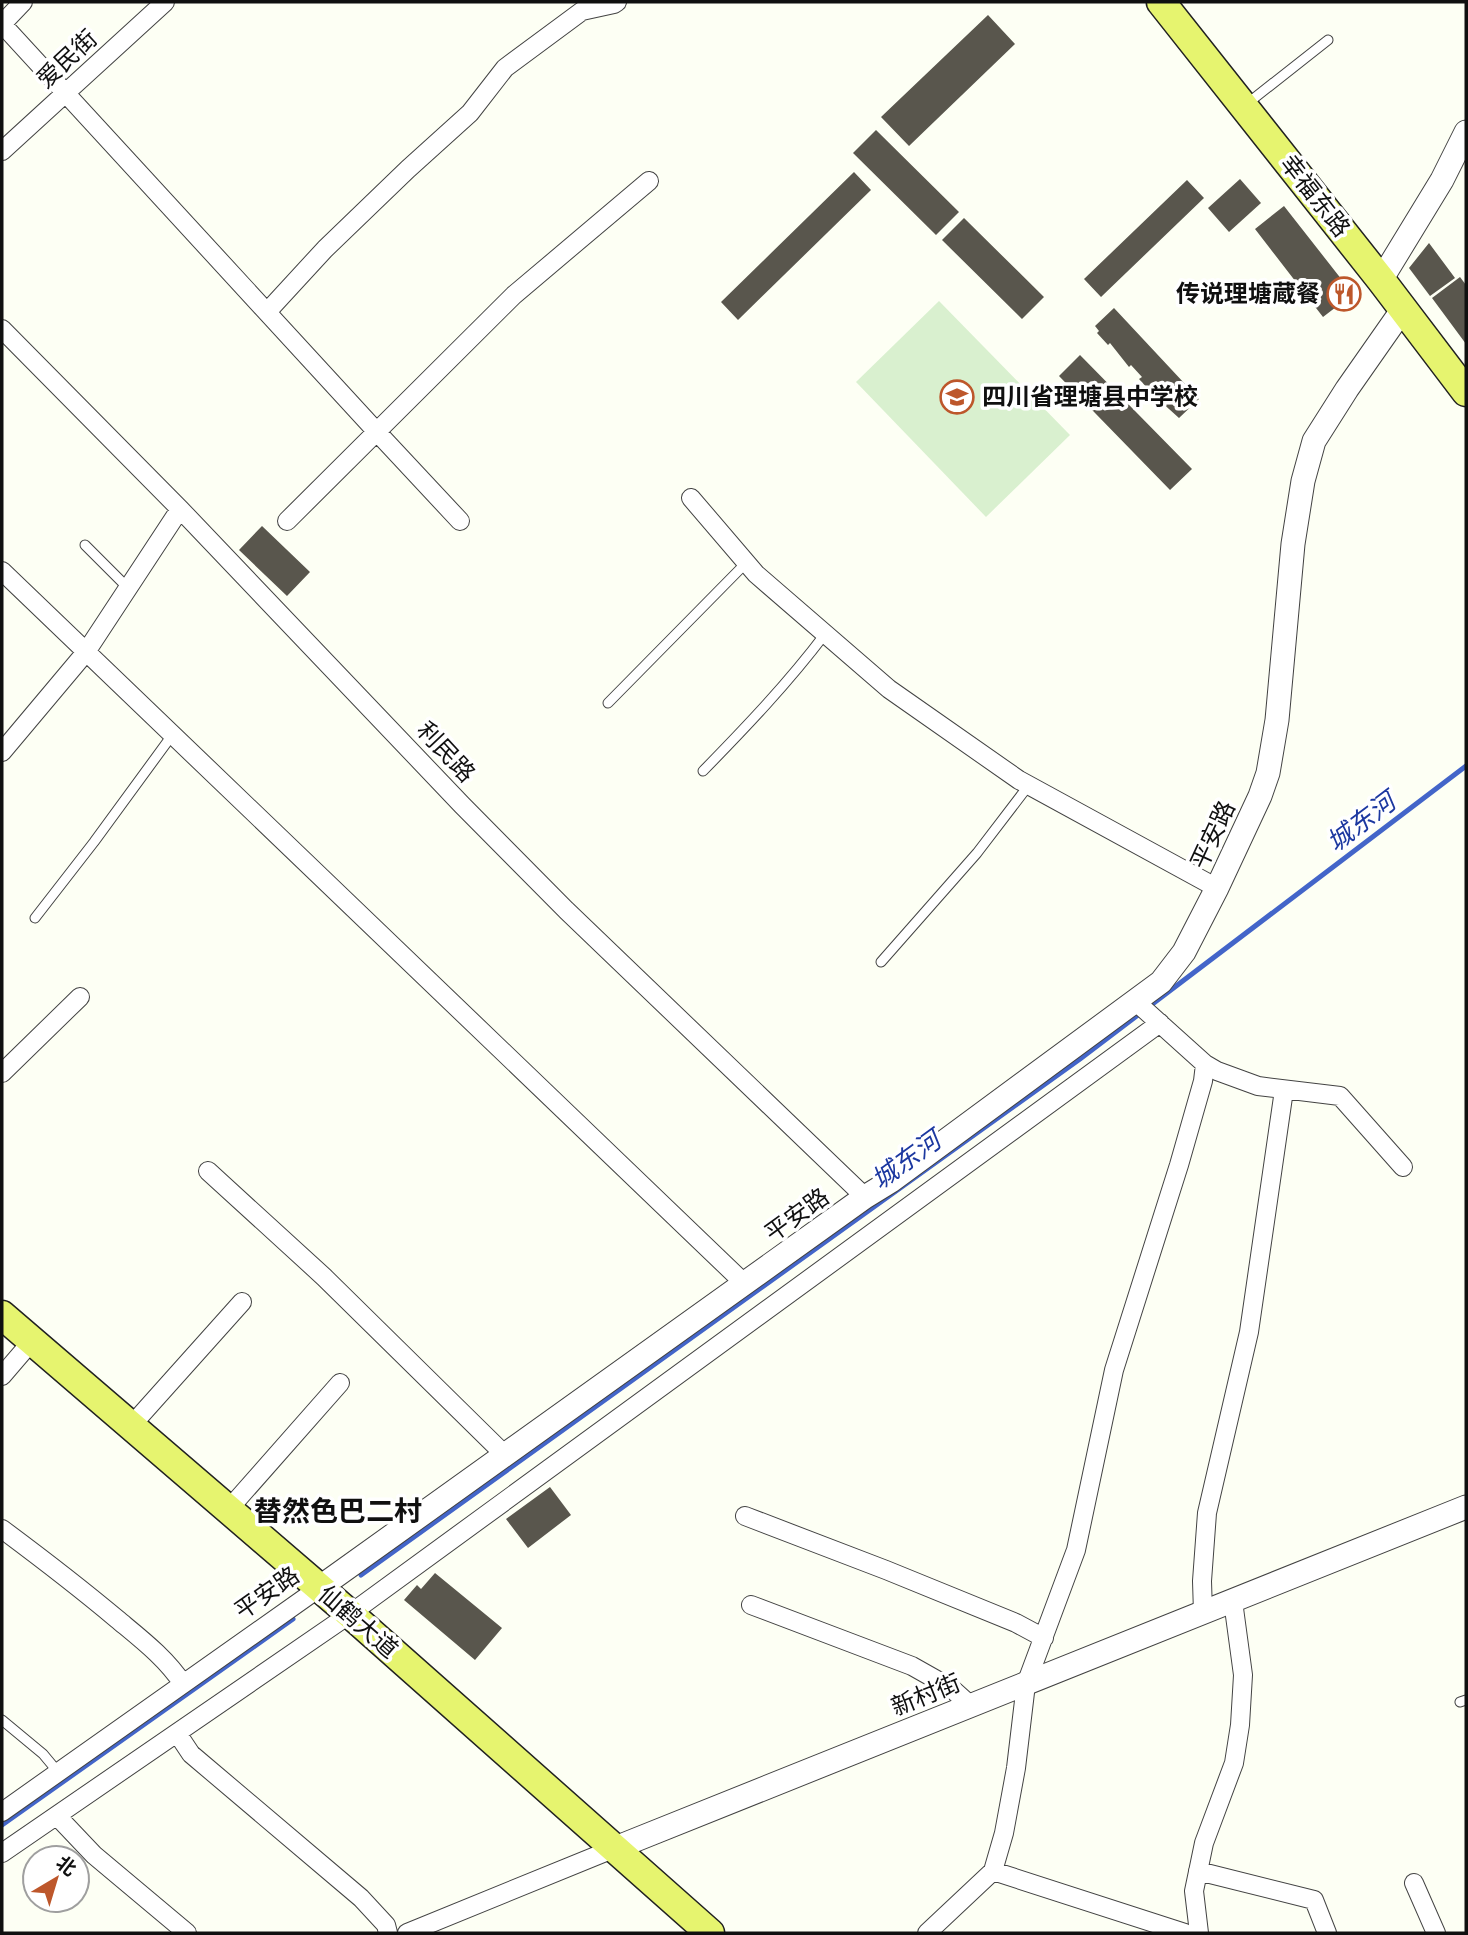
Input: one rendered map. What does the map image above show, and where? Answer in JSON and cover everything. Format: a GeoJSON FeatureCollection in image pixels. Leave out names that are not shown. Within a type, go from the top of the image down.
{"type":"FeatureCollection","features":[{"type":"Feature","properties":{"kind":"main road","name":"幸福东路"},"geometry":{"type":"LineString","coordinates":[[1161,2],[1466,392]]}},
{"type":"Feature","properties":{"kind":"main road","name":"仙鹤大道"},"geometry":{"type":"LineString","coordinates":[[2,1315],[350,1614],[710,1933]]}},
{"type":"Feature","properties":{"kind":"street"},"geometry":{"type":"LineString","coordinates":[[23,2],[2,24],[460,521]]}},
{"type":"Feature","properties":{"kind":"street","name":"爱民街"},"geometry":{"type":"LineString","coordinates":[[2,151],[165,2]]}},
{"type":"Feature","properties":{"kind":"street"},"geometry":{"type":"LineString","coordinates":[[267,312],[325,249],[470,113],[505,68],[582,11],[617,2]]}},
{"type":"Feature","properties":{"kind":"street"},"geometry":{"type":"LineString","coordinates":[[1381,280],[1442,180],[1466,132]]}},
{"type":"Feature","properties":{"kind":"street"},"geometry":{"type":"LineString","coordinates":[[287,521],[514,295],[649,181]]}},
{"type":"Feature","properties":{"kind":"street","name":"平安路"},"geometry":{"type":"LineString","coordinates":[[2,1812],[865,1197],[1146,1010],[1161,982],[1184,952],[1260,796],[1273,748],[1293,544],[1309,455],[1320,430],[1403,309]]}},
{"type":"Feature","properties":{"kind":"street","name":"利民路"},"geometry":{"type":"LineString","coordinates":[[2,330],[180,509],[556,901],[865,1197]]}},
{"type":"Feature","properties":{"kind":"street"},"geometry":{"type":"LineString","coordinates":[[691,498],[756,574],[889,689],[1029,785],[1217,888]]}},
{"type":"Feature","properties":{"kind":"street"},"geometry":{"type":"LineString","coordinates":[[2,752],[86,652],[180,509]]}},
{"type":"Feature","properties":{"kind":"street"},"geometry":{"type":"LineString","coordinates":[[2,571],[745,1284]]}},
{"type":"Feature","properties":{"kind":"street"},"geometry":{"type":"LineString","coordinates":[[2,1073],[80,997]]}},
{"type":"Feature","properties":{"kind":"street"},"geometry":{"type":"LineString","coordinates":[[2,1853],[350,1614],[1146,1010],[1205,1064],[1234,1078],[1258,1086],[1340,1096],[1403,1167]]}},
{"type":"Feature","properties":{"kind":"street"},"geometry":{"type":"LineString","coordinates":[[927,1933],[993,1871],[1004,1833],[1016,1768],[1026,1684],[1076,1550],[1114,1370],[1179,1165],[1203,1081],[1205,1064]]}},
{"type":"Feature","properties":{"kind":"street"},"geometry":{"type":"LineString","coordinates":[[1203,1613],[1202,1581],[1207,1513],[1249,1332],[1284,1090]]}},
{"type":"Feature","properties":{"kind":"street"},"geometry":{"type":"LineString","coordinates":[[208,1171],[324,1277],[505,1455]]}},
{"type":"Feature","properties":{"kind":"street"},"geometry":{"type":"LineString","coordinates":[[131,1426],[242,1302]]}},
{"type":"Feature","properties":{"kind":"street"},"geometry":{"type":"LineString","coordinates":[[2,1376],[32,1341]]}},
{"type":"Feature","properties":{"kind":"street"},"geometry":{"type":"LineString","coordinates":[[228,1510],[341,1383]]}},
{"type":"Feature","properties":{"kind":"street","name":"新村街"},"geometry":{"type":"LineString","coordinates":[[407,1933],[431,1929],[613,1849],[1466,1507]]}},
{"type":"Feature","properties":{"kind":"street"},"geometry":{"type":"LineString","coordinates":[[745,1516],[1016,1623],[1044,1638]]}},
{"type":"Feature","properties":{"kind":"street"},"geometry":{"type":"LineString","coordinates":[[2,1529],[80,1588],[154,1650],[183,1684]]}},
{"type":"Feature","properties":{"kind":"street"},"geometry":{"type":"LineString","coordinates":[[1199,1933],[1194,1891],[1204,1843],[1234,1763],[1240,1725],[1243,1675],[1233,1601]]}},
{"type":"Feature","properties":{"kind":"street"},"geometry":{"type":"LineString","coordinates":[[751,1605],[912,1666],[951,1688],[971,1706]]}},
{"type":"Feature","properties":{"kind":"street"},"geometry":{"type":"LineString","coordinates":[[177,1733],[191,1754],[361,1898],[386,1925],[388,1933]]}},
{"type":"Feature","properties":{"kind":"street"},"geometry":{"type":"LineString","coordinates":[[57,1816],[94,1855],[187,1933]]}},
{"type":"Feature","properties":{"kind":"street"},"geometry":{"type":"LineString","coordinates":[[993,1871],[1185,1933]]}},
{"type":"Feature","properties":{"kind":"street"},"geometry":{"type":"LineString","coordinates":[[1198,1871],[1314,1900],[1327,1933]]}},
{"type":"Feature","properties":{"kind":"street"},"geometry":{"type":"LineString","coordinates":[[1414,1883],[1436,1933]]}},
{"type":"Feature","properties":{"kind":"lane"},"geometry":{"type":"LineString","coordinates":[[1243,106],[1328,40]]}},
{"type":"Feature","properties":{"kind":"lane"},"geometry":{"type":"LineString","coordinates":[[85,545],[128,588]]}},
{"type":"Feature","properties":{"kind":"lane"},"geometry":{"type":"LineString","coordinates":[[608,703],[746,563]]}},
{"type":"Feature","properties":{"kind":"lane"},"geometry":{"type":"LineString","coordinates":[[703,771],[774,697],[825,634]]}},
{"type":"Feature","properties":{"kind":"lane"},"geometry":{"type":"LineString","coordinates":[[35,918],[173,734]]}},
{"type":"Feature","properties":{"kind":"lane"},"geometry":{"type":"LineString","coordinates":[[881,962],[977,853],[1029,785]]}},
{"type":"Feature","properties":{"kind":"lane"},"geometry":{"type":"LineString","coordinates":[[2,1720],[34,1746],[58,1772]]}},
{"type":"Feature","properties":{"kind":"green space"},"geometry":{"type":"Polygon","coordinates":[[[939,301],[1070,435],[986,517],[856,382],[939,301]]]}},
{"type":"Feature","properties":{"kind":"building"},"geometry":{"type":"Polygon","coordinates":[[[988,15],[1015,44],[909,146],[881,117],[988,15]]]}},
{"type":"Feature","properties":{"kind":"building"},"geometry":{"type":"Polygon","coordinates":[[[876,130],[959,212],[936,235],[853,153],[876,130]]]}},
{"type":"Feature","properties":{"kind":"building"},"geometry":{"type":"Polygon","coordinates":[[[854,172],[871,190],[738,320],[721,302],[854,172]]]}},
{"type":"Feature","properties":{"kind":"building"},"geometry":{"type":"Polygon","coordinates":[[[1240,179],[1261,203],[1229,232],[1208,208],[1240,179]]]}},
{"type":"Feature","properties":{"kind":"building"},"geometry":{"type":"Polygon","coordinates":[[[1187,180],[1204,198],[1101,297],[1084,279],[1187,180]]]}},
{"type":"Feature","properties":{"kind":"building"},"geometry":{"type":"Polygon","coordinates":[[[1284,206],[1353,294],[1323,317],[1255,229],[1284,206]]]}},
{"type":"Feature","properties":{"kind":"building"},"geometry":{"type":"Polygon","coordinates":[[[964,218],[1044,297],[1022,319],[942,240],[964,218]]]}},
{"type":"Feature","properties":{"kind":"building"},"geometry":{"type":"Polygon","coordinates":[[[1429,243],[1455,278],[1430,296],[1409,268],[1429,243]]]}},
{"type":"Feature","properties":{"kind":"building"},"geometry":{"type":"Polygon","coordinates":[[[1460,277],[1466,285],[1466,344],[1432,298],[1460,277]]]}},
{"type":"Feature","properties":{"kind":"building"},"geometry":{"type":"Polygon","coordinates":[[[1114,308],[1199,399],[1179,418],[1159,400],[1161,398],[1152,389],[1150,391],[1139,379],[1142,377],[1131,365],[1129,367],[1110,343],[1108,345],[1097,333],[1099,331],[1095,326],[1114,308]]]}},
{"type":"Feature","properties":{"kind":"building"},"geometry":{"type":"Polygon","coordinates":[[[1080,355],[1192,469],[1170,490],[1059,376],[1080,355]]]}},
{"type":"Feature","properties":{"kind":"building"},"geometry":{"type":"Polygon","coordinates":[[[262,526],[310,572],[287,596],[239,550],[262,526]]]}},
{"type":"Feature","properties":{"kind":"building"},"geometry":{"type":"Polygon","coordinates":[[[550,1487],[571,1515],[528,1548],[506,1519],[550,1487]]]}},
{"type":"Feature","properties":{"kind":"building"},"geometry":{"type":"Polygon","coordinates":[[[435,1573],[502,1628],[475,1660],[404,1600],[417,1585],[421,1589],[435,1573]]]}},
{"type":"Feature","properties":{"kind":"waterway","name":"城东河"},"geometry":{"type":"LineString","coordinates":[[361,1575],[1080,1059],[1466,766]]}},
{"type":"Feature","properties":{"kind":"waterway"},"geometry":{"type":"LineString","coordinates":[[2,1825],[293,1619]]}},
{"type":"Feature","properties":{"kind":"place","name":"传说理塘蔵餐"},"geometry":{"type":"Point","coordinates":[1344,294]}},
{"type":"Feature","properties":{"kind":"place","name":"四川省理塘县中学校"},"geometry":{"type":"Point","coordinates":[957,397]}},
{"type":"Feature","properties":{"kind":"district","name":"替然色巴二村"},"geometry":{"type":"Point","coordinates":[338,1511]}}]}
